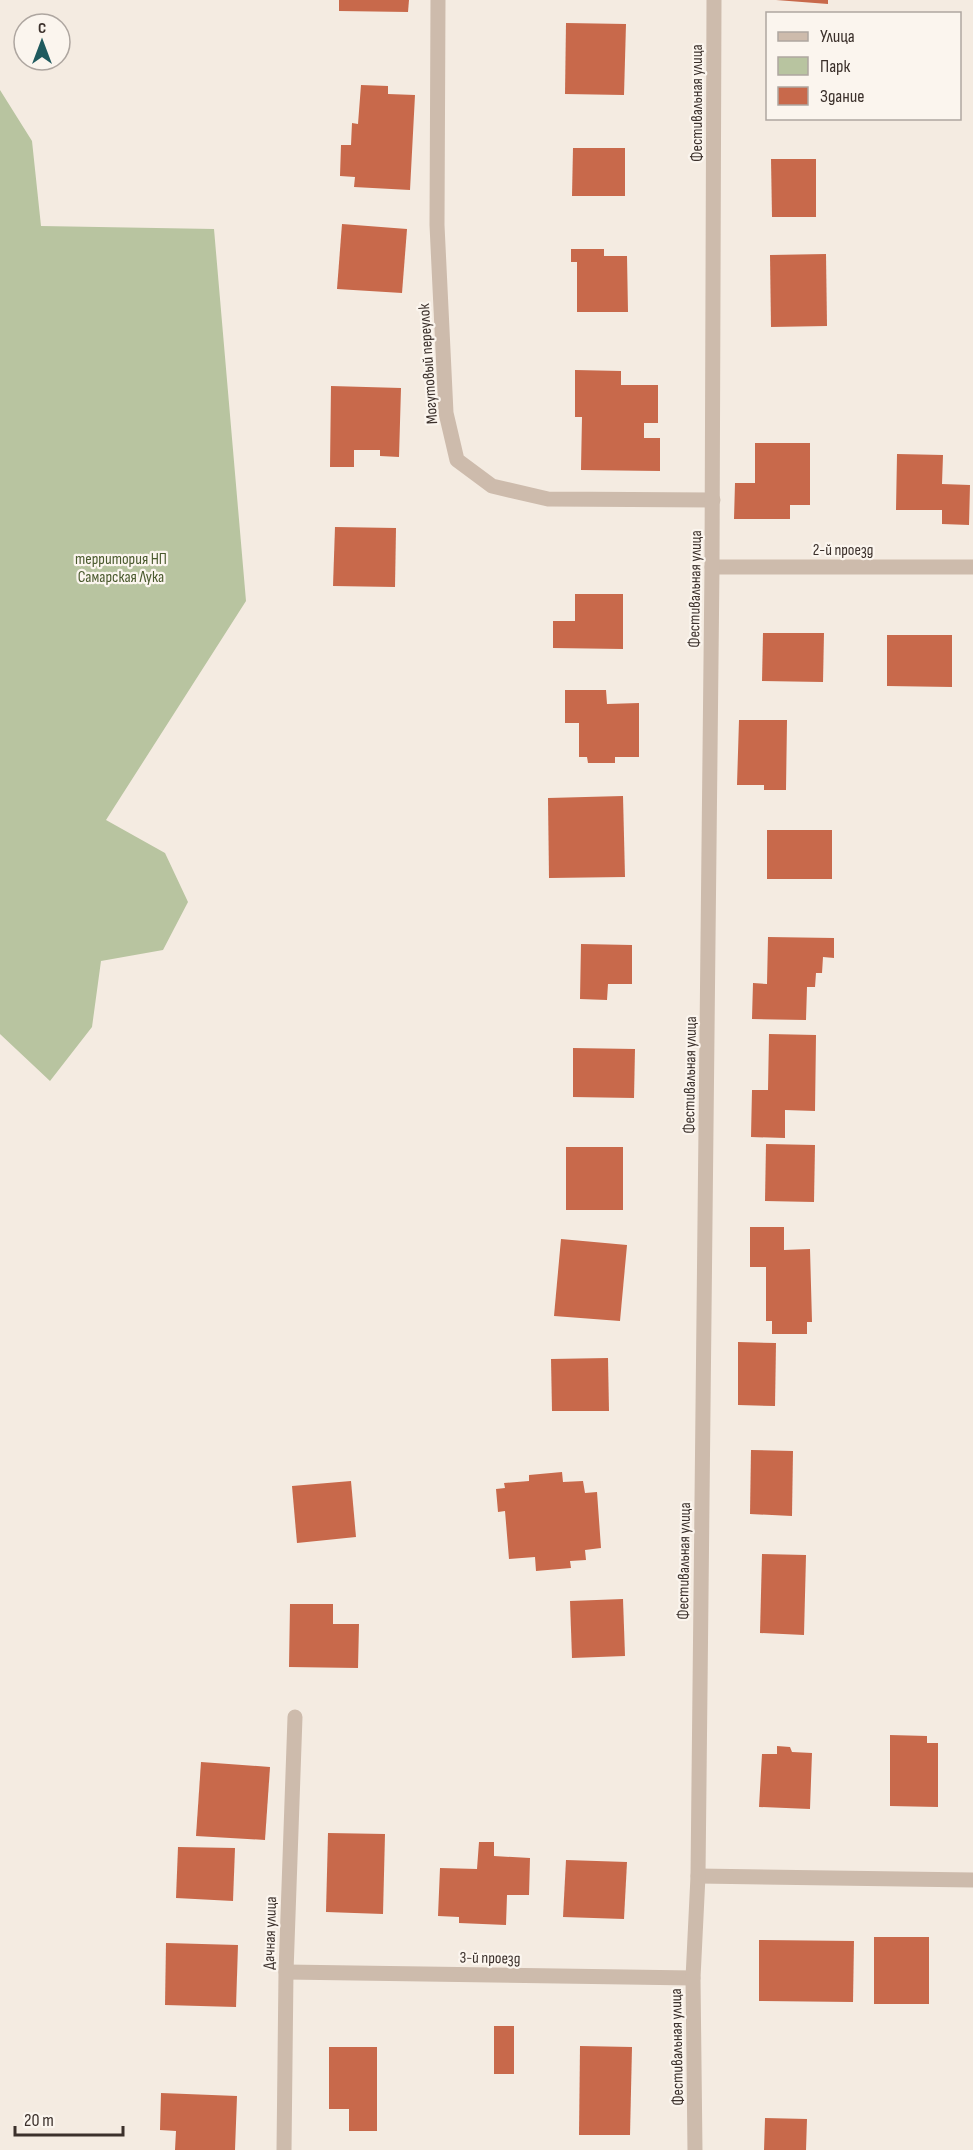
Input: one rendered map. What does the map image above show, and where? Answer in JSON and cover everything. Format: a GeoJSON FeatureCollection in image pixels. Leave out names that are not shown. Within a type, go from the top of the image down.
{"type":"FeatureCollection","features":[{"type":"Feature","properties":{"kind":"street","name":"Могутовый переулок"},"geometry":{"type":"LineString","coordinates":[[438,0],[438,237],[446,413],[457,460],[492,486],[548,499],[712,500]]}},
{"type":"Feature","properties":{"kind":"street","name":"Фестивальная улица"},"geometry":{"type":"LineString","coordinates":[[695,2150],[693,1978],[698,1876],[712,567],[714,0]]}},
{"type":"Feature","properties":{"kind":"street","name":"2-й проезд"},"geometry":{"type":"LineString","coordinates":[[712,567],[973,567]]}},
{"type":"Feature","properties":{"kind":"street","name":"Дачная улица"},"geometry":{"type":"LineString","coordinates":[[284,2150],[286,1972],[295,1717]]}},
{"type":"Feature","properties":{"kind":"street"},"geometry":{"type":"LineString","coordinates":[[698,1876],[973,1881]]}},
{"type":"Feature","properties":{"kind":"street","name":"3-й проезд"},"geometry":{"type":"LineString","coordinates":[[286,1972],[693,1978]]}},
{"type":"Feature","properties":{"kind":"green space","name":"территория НП Самарская Лука"},"geometry":{"type":"Polygon","coordinates":[[[0,90],[32,141],[41,226],[214,229],[246,601],[106,820],[165,853],[188,902],[163,950],[101,961],[92,1027],[50,1081],[0,1034],[0,90]]]}},
{"type":"Feature","properties":{"kind":"building"},"geometry":{"type":"Polygon","coordinates":[[[339,0],[409,0],[408,12],[339,11],[339,0]]]}},
{"type":"Feature","properties":{"kind":"building"},"geometry":{"type":"Polygon","coordinates":[[[776,0],[828,0],[828,4],[776,0]]]}},
{"type":"Feature","properties":{"kind":"building"},"geometry":{"type":"Polygon","coordinates":[[[566,23],[626,24],[624,95],[565,94],[566,23]]]}},
{"type":"Feature","properties":{"kind":"building"},"geometry":{"type":"Polygon","coordinates":[[[361,85],[388,86],[388,94],[415,95],[410,190],[354,187],[355,177],[340,176],[341,145],[351,145],[352,123],[358,124],[361,85]]]}},
{"type":"Feature","properties":{"kind":"building"},"geometry":{"type":"Polygon","coordinates":[[[573,148],[625,148],[625,196],[572,196],[573,148]]]}},
{"type":"Feature","properties":{"kind":"building"},"geometry":{"type":"Polygon","coordinates":[[[771,159],[816,159],[816,217],[772,217],[771,159]]]}},
{"type":"Feature","properties":{"kind":"building"},"geometry":{"type":"Polygon","coordinates":[[[342,224],[407,229],[402,293],[337,289],[342,224]]]}},
{"type":"Feature","properties":{"kind":"building"},"geometry":{"type":"Polygon","coordinates":[[[571,249],[604,249],[604,256],[627,256],[628,312],[577,312],[577,262],[571,262],[571,249]]]}},
{"type":"Feature","properties":{"kind":"building"},"geometry":{"type":"Polygon","coordinates":[[[826,254],[827,326],[771,327],[770,255],[826,254]]]}},
{"type":"Feature","properties":{"kind":"building"},"geometry":{"type":"Polygon","coordinates":[[[575,370],[621,371],[621,385],[658,385],[658,423],[644,423],[644,438],[660,438],[660,471],[581,470],[582,417],[575,417],[575,370]]]}},
{"type":"Feature","properties":{"kind":"building"},"geometry":{"type":"Polygon","coordinates":[[[331,386],[401,388],[399,457],[380,456],[380,450],[354,450],[354,467],[330,467],[331,386]]]}},
{"type":"Feature","properties":{"kind":"building"},"geometry":{"type":"Polygon","coordinates":[[[755,443],[810,443],[810,505],[790,505],[790,519],[734,519],[735,483],[755,483],[755,443]]]}},
{"type":"Feature","properties":{"kind":"building"},"geometry":{"type":"Polygon","coordinates":[[[897,454],[943,455],[942,484],[970,485],[969,525],[942,524],[942,510],[896,510],[897,454]]]}},
{"type":"Feature","properties":{"kind":"building"},"geometry":{"type":"Polygon","coordinates":[[[335,527],[396,528],[395,587],[333,586],[335,527]]]}},
{"type":"Feature","properties":{"kind":"building"},"geometry":{"type":"Polygon","coordinates":[[[575,594],[623,594],[623,649],[553,648],[553,621],[575,621],[575,594]]]}},
{"type":"Feature","properties":{"kind":"building"},"geometry":{"type":"Polygon","coordinates":[[[763,633],[824,633],[823,682],[762,681],[763,633]]]}},
{"type":"Feature","properties":{"kind":"building"},"geometry":{"type":"Polygon","coordinates":[[[887,635],[952,635],[952,687],[887,686],[887,635]]]}},
{"type":"Feature","properties":{"kind":"building"},"geometry":{"type":"Polygon","coordinates":[[[565,690],[606,690],[607,704],[639,703],[639,757],[615,757],[615,763],[588,763],[587,757],[579,757],[579,723],[565,723],[565,690]]]}},
{"type":"Feature","properties":{"kind":"building"},"geometry":{"type":"Polygon","coordinates":[[[739,720],[787,720],[786,790],[764,790],[764,785],[737,785],[739,720]]]}},
{"type":"Feature","properties":{"kind":"building"},"geometry":{"type":"Polygon","coordinates":[[[623,796],[625,877],[549,878],[548,798],[623,796]]]}},
{"type":"Feature","properties":{"kind":"building"},"geometry":{"type":"Polygon","coordinates":[[[767,830],[832,830],[832,879],[767,879],[767,830]]]}},
{"type":"Feature","properties":{"kind":"building"},"geometry":{"type":"Polygon","coordinates":[[[768,937],[834,938],[834,958],[823,957],[822,973],[816,973],[815,987],[807,987],[806,1020],[752,1019],[753,983],[767,984],[768,937]]]}},
{"type":"Feature","properties":{"kind":"building"},"geometry":{"type":"Polygon","coordinates":[[[581,944],[632,945],[632,984],[608,984],[607,1000],[580,999],[581,944]]]}},
{"type":"Feature","properties":{"kind":"building"},"geometry":{"type":"Polygon","coordinates":[[[769,1034],[816,1035],[815,1111],[785,1110],[785,1138],[751,1137],[752,1090],[768,1090],[769,1034]]]}},
{"type":"Feature","properties":{"kind":"building"},"geometry":{"type":"Polygon","coordinates":[[[573,1048],[635,1049],[634,1098],[573,1097],[573,1048]]]}},
{"type":"Feature","properties":{"kind":"building"},"geometry":{"type":"Polygon","coordinates":[[[766,1144],[815,1145],[814,1202],[765,1201],[766,1144]]]}},
{"type":"Feature","properties":{"kind":"building"},"geometry":{"type":"Polygon","coordinates":[[[566,1147],[623,1147],[623,1210],[566,1210],[566,1147]]]}},
{"type":"Feature","properties":{"kind":"building"},"geometry":{"type":"Polygon","coordinates":[[[750,1227],[784,1227],[784,1250],[810,1249],[812,1322],[807,1322],[807,1334],[772,1334],[772,1321],[766,1321],[766,1267],[750,1267],[750,1227]]]}},
{"type":"Feature","properties":{"kind":"building"},"geometry":{"type":"Polygon","coordinates":[[[561,1239],[627,1245],[620,1321],[554,1316],[561,1239]]]}},
{"type":"Feature","properties":{"kind":"building"},"geometry":{"type":"Polygon","coordinates":[[[738,1342],[776,1343],[775,1406],[738,1405],[738,1342]]]}},
{"type":"Feature","properties":{"kind":"building"},"geometry":{"type":"Polygon","coordinates":[[[608,1358],[609,1411],[552,1411],[551,1359],[608,1358]]]}},
{"type":"Feature","properties":{"kind":"building"},"geometry":{"type":"Polygon","coordinates":[[[751,1450],[793,1451],[792,1516],[750,1514],[751,1450]]]}},
{"type":"Feature","properties":{"kind":"building"},"geometry":{"type":"Polygon","coordinates":[[[562,1472],[563,1482],[583,1481],[585,1493],[597,1492],[601,1548],[585,1550],[586,1560],[570,1561],[571,1568],[536,1571],[535,1557],[509,1559],[505,1511],[498,1512],[496,1489],[505,1488],[504,1483],[529,1481],[529,1475],[562,1472]]]}},
{"type":"Feature","properties":{"kind":"building"},"geometry":{"type":"Polygon","coordinates":[[[351,1481],[356,1537],[297,1543],[292,1486],[351,1481]]]}},
{"type":"Feature","properties":{"kind":"building"},"geometry":{"type":"Polygon","coordinates":[[[762,1554],[806,1555],[804,1635],[760,1633],[762,1554]]]}},
{"type":"Feature","properties":{"kind":"building"},"geometry":{"type":"Polygon","coordinates":[[[623,1599],[625,1656],[572,1658],[570,1601],[623,1599]]]}},
{"type":"Feature","properties":{"kind":"building"},"geometry":{"type":"Polygon","coordinates":[[[290,1604],[333,1604],[333,1624],[359,1624],[358,1668],[289,1667],[290,1604]]]}},
{"type":"Feature","properties":{"kind":"building"},"geometry":{"type":"Polygon","coordinates":[[[890,1735],[927,1736],[927,1743],[938,1743],[938,1807],[890,1806],[890,1735]]]}},
{"type":"Feature","properties":{"kind":"building"},"geometry":{"type":"Polygon","coordinates":[[[777,1746],[790,1747],[792,1752],[812,1753],[810,1809],[759,1807],[762,1754],[777,1754],[777,1746]]]}},
{"type":"Feature","properties":{"kind":"building"},"geometry":{"type":"Polygon","coordinates":[[[201,1762],[270,1767],[265,1840],[196,1836],[201,1762]]]}},
{"type":"Feature","properties":{"kind":"building"},"geometry":{"type":"Polygon","coordinates":[[[328,1833],[385,1834],[383,1914],[326,1912],[328,1833]]]}},
{"type":"Feature","properties":{"kind":"building"},"geometry":{"type":"Polygon","coordinates":[[[479,1842],[494,1842],[494,1856],[530,1858],[529,1895],[507,1895],[506,1925],[459,1923],[459,1917],[438,1916],[440,1868],[477,1869],[479,1842]]]}},
{"type":"Feature","properties":{"kind":"building"},"geometry":{"type":"Polygon","coordinates":[[[178,1847],[235,1848],[233,1901],[176,1898],[178,1847]]]}},
{"type":"Feature","properties":{"kind":"building"},"geometry":{"type":"Polygon","coordinates":[[[566,1860],[627,1862],[624,1919],[563,1917],[566,1860]]]}},
{"type":"Feature","properties":{"kind":"building"},"geometry":{"type":"Polygon","coordinates":[[[874,1937],[929,1937],[929,2004],[874,2004],[874,1937]]]}},
{"type":"Feature","properties":{"kind":"building"},"geometry":{"type":"Polygon","coordinates":[[[759,1940],[854,1941],[853,2002],[759,2001],[759,1940]]]}},
{"type":"Feature","properties":{"kind":"building"},"geometry":{"type":"Polygon","coordinates":[[[166,1943],[238,1945],[236,2007],[165,2005],[166,1943]]]}},
{"type":"Feature","properties":{"kind":"building"},"geometry":{"type":"Polygon","coordinates":[[[494,2026],[514,2026],[514,2074],[494,2074],[494,2026]]]}},
{"type":"Feature","properties":{"kind":"building"},"geometry":{"type":"Polygon","coordinates":[[[580,2046],[632,2047],[630,2135],[579,2135],[580,2046]]]}},
{"type":"Feature","properties":{"kind":"building"},"geometry":{"type":"Polygon","coordinates":[[[329,2047],[377,2047],[377,2131],[349,2131],[349,2109],[329,2109],[329,2047]]]}},
{"type":"Feature","properties":{"kind":"building"},"geometry":{"type":"Polygon","coordinates":[[[161,2093],[237,2096],[235,2150],[175,2150],[176,2131],[160,2130],[161,2093]]]}},
{"type":"Feature","properties":{"kind":"building"},"geometry":{"type":"Polygon","coordinates":[[[765,2118],[807,2119],[806,2150],[764,2150],[765,2118]]]}}]}
